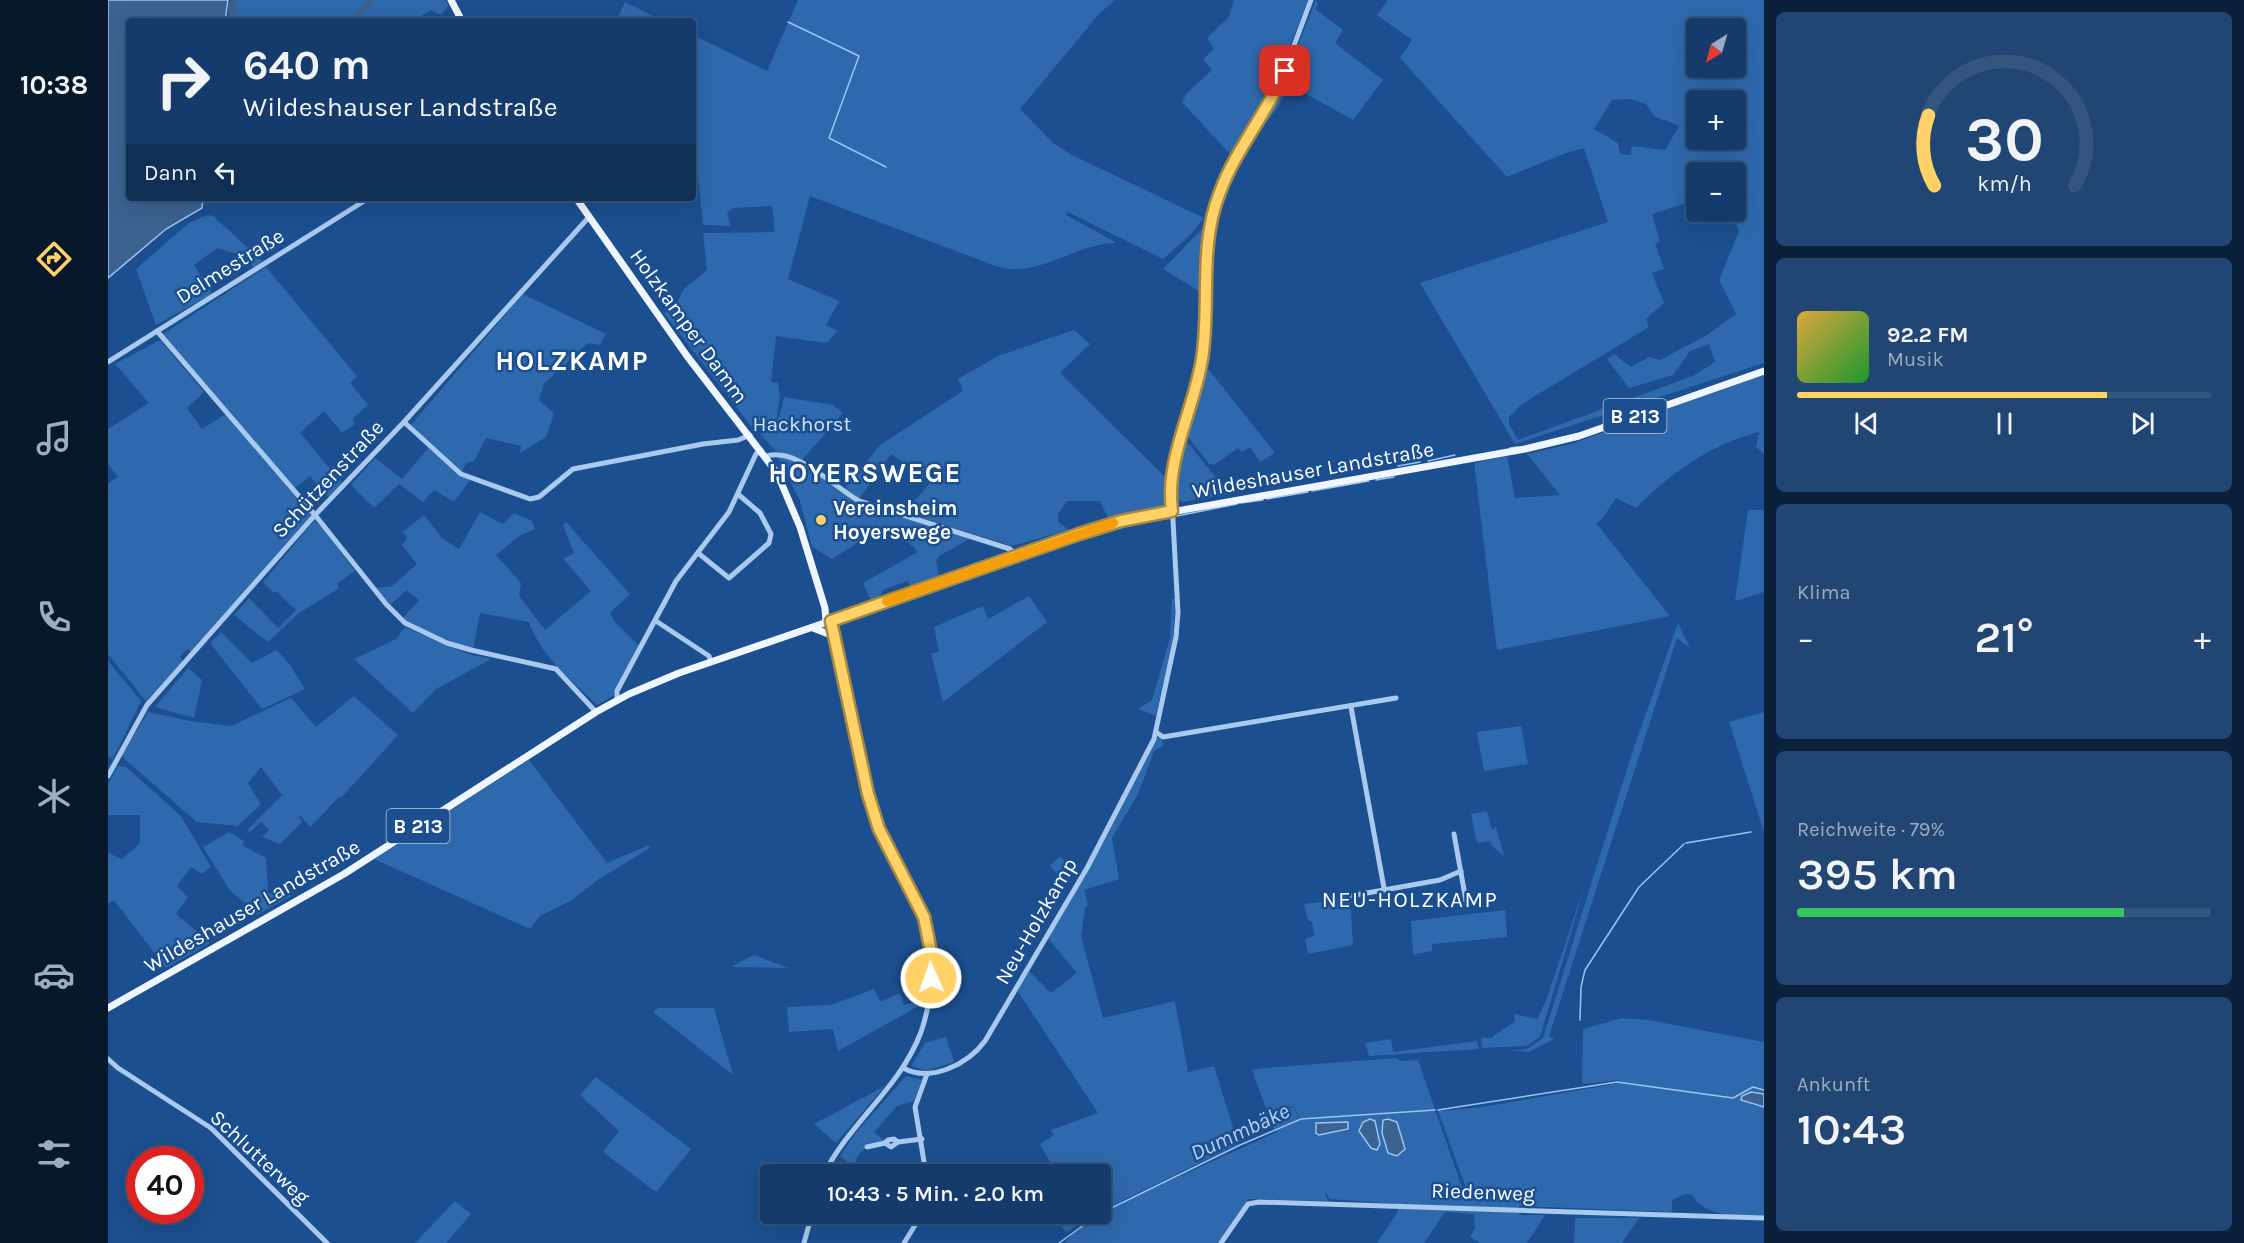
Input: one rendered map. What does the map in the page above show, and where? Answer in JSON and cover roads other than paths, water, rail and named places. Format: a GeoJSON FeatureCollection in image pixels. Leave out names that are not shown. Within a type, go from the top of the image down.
{"type":"FeatureCollection","features":[{"type":"Feature","properties":{"kind":"main road"},"geometry":{"type":"LineString","coordinates":[[451,0],[460,18]]}},
{"type":"Feature","properties":{"kind":"main road","name":"Holzkamper Damm"},"geometry":{"type":"LineString","coordinates":[[578,201],[687,356],[767,456],[795,513],[829,622]]}},
{"type":"Feature","properties":{"kind":"main road","name":"Wildeshauser Landstraße"},"geometry":{"type":"LineString","coordinates":[[108,1008],[344,874],[596,712],[617,700],[711,662],[1121,521],[1525,449],[1579,436],[1764,371]]}},
{"type":"Feature","properties":{"kind":"main road"},"geometry":{"type":"LineString","coordinates":[[826,609],[843,617]]}},
{"type":"Feature","properties":{"kind":"main road"},"geometry":{"type":"LineString","coordinates":[[813,628],[832,637]]}},
{"type":"Feature","properties":{"kind":"street","name":"Neu-Holzkamp"},"geometry":{"type":"LineString","coordinates":[[927,1074],[967,1060],[985,1041],[1132,787],[1156,732],[1174,645],[1178,612],[1172,511],[1174,464],[1202,358],[1205,259],[1210,221],[1220,191],[1234,162],[1280,83],[1311,0]]}},
{"type":"Feature","properties":{"kind":"street","name":"Delmestraße"},"geometry":{"type":"LineString","coordinates":[[108,362],[364,201]]}},
{"type":"Feature","properties":{"kind":"street","name":"Schützenstraße"},"geometry":{"type":"LineString","coordinates":[[108,776],[147,705],[315,515],[404,422],[589,217]]}},
{"type":"Feature","properties":{"kind":"street"},"geometry":{"type":"LineString","coordinates":[[158,330],[315,515],[386,604],[405,623],[447,643],[556,669],[596,712]]}},
{"type":"Feature","properties":{"kind":"street"},"geometry":{"type":"LineString","coordinates":[[404,422],[461,474],[530,499],[539,497],[573,469],[703,444],[738,440],[750,435]]}},
{"type":"Feature","properties":{"kind":"street"},"geometry":{"type":"LineString","coordinates":[[617,700],[617,691],[676,581],[729,512],[756,454],[761,449]]}},
{"type":"Feature","properties":{"kind":"street"},"geometry":{"type":"LineString","coordinates":[[767,456],[778,454],[803,462],[838,489],[859,501],[1010,549],[1017,556]]}},
{"type":"Feature","properties":{"kind":"street"},"geometry":{"type":"LineString","coordinates":[[698,553],[729,578],[769,543],[771,534],[759,513],[738,495]]}},
{"type":"Feature","properties":{"kind":"street"},"geometry":{"type":"LineString","coordinates":[[656,621],[708,656],[711,662]]}},
{"type":"Feature","properties":{"kind":"street"},"geometry":{"type":"LineString","coordinates":[[829,622],[868,794],[879,829],[924,917],[930,947],[931,978],[922,1030],[903,1068],[853,1129],[829,1164]]}},
{"type":"Feature","properties":{"kind":"street"},"geometry":{"type":"LineString","coordinates":[[1156,732],[1163,737],[1396,698]]}},
{"type":"Feature","properties":{"kind":"street"},"geometry":{"type":"LineString","coordinates":[[1351,706],[1384,888]]}},
{"type":"Feature","properties":{"kind":"street"},"geometry":{"type":"LineString","coordinates":[[1454,834],[1466,901]]}},
{"type":"Feature","properties":{"kind":"street"},"geometry":{"type":"LineString","coordinates":[[1350,896],[1384,888],[1440,880],[1461,871]]}},
{"type":"Feature","properties":{"kind":"street","name":"Schlutterweg"},"geometry":{"type":"LineString","coordinates":[[108,1059],[211,1128],[327,1243]]}},
{"type":"Feature","properties":{"kind":"street"},"geometry":{"type":"LineString","coordinates":[[903,1068],[916,1074],[927,1074],[915,1107],[925,1164]]}},
{"type":"Feature","properties":{"kind":"street"},"geometry":{"type":"LineString","coordinates":[[867,1147],[894,1139],[898,1142],[922,1139]]}},
{"type":"Feature","properties":{"kind":"street","name":"Riedenweg"},"geometry":{"type":"LineString","coordinates":[[1221,1243],[1248,1204],[1259,1202],[1764,1218]]}},
{"type":"Feature","properties":{"kind":"street"},"geometry":{"type":"LineString","coordinates":[[804,1243],[809,1224]]}},
{"type":"Feature","properties":{"kind":"street"},"geometry":{"type":"LineString","coordinates":[[904,1243],[916,1224]]}},
{"type":"Feature","properties":{"kind":"waterway"},"geometry":{"type":"LineString","coordinates":[[232,18],[232,5],[236,0]]}},
{"type":"Feature","properties":{"kind":"waterway"},"geometry":{"type":"LineString","coordinates":[[356,18],[371,0]]}},
{"type":"Feature","properties":{"kind":"waterway"},"geometry":{"type":"LineString","coordinates":[[788,22],[859,56],[829,138],[886,167]]}},
{"type":"Feature","properties":{"kind":"waterway"},"geometry":{"type":"LineString","coordinates":[[1510,448],[1518,447]]}},
{"type":"Feature","properties":{"kind":"waterway"},"geometry":{"type":"LineString","coordinates":[[1428,461],[1455,455]]}},
{"type":"Feature","properties":{"kind":"waterway"},"geometry":{"type":"LineString","coordinates":[[1398,466],[1420,462]]}},
{"type":"Feature","properties":{"kind":"waterway"},"geometry":{"type":"LineString","coordinates":[[1376,480],[1394,477]]}},
{"type":"Feature","properties":{"kind":"waterway"},"geometry":{"type":"LineString","coordinates":[[1312,491],[1369,481]]}},
{"type":"Feature","properties":{"kind":"waterway"},"geometry":{"type":"LineString","coordinates":[[1267,499],[1308,492]]}},
{"type":"Feature","properties":{"kind":"waterway"},"geometry":{"type":"LineString","coordinates":[[1241,503],[1263,500]]}},
{"type":"Feature","properties":{"kind":"waterway"},"geometry":{"type":"LineString","coordinates":[[1177,516],[1237,504]]}},
{"type":"Feature","properties":{"kind":"waterway"},"geometry":{"type":"LineString","coordinates":[[1686,843],[1751,832]]}},
{"type":"Feature","properties":{"kind":"waterway"},"geometry":{"type":"LineString","coordinates":[[1580,1020],[1581,987],[1585,970],[1639,887],[1684,844]]}},
{"type":"Feature","properties":{"kind":"waterway","name":"Dummbäke"},"geometry":{"type":"LineString","coordinates":[[1438,1110],[1617,1082],[1733,1098],[1753,1087],[1764,1090]]}},
{"type":"Feature","properties":{"kind":"waterway","name":"Dummbäke"},"geometry":{"type":"LineString","coordinates":[[1111,1208],[1240,1145],[1301,1119],[1435,1110]]}},
{"type":"Feature","properties":{"kind":"waterway","name":"Dummbäke"},"geometry":{"type":"LineString","coordinates":[[1059,1243],[1085,1224]]}},
{"type":"Feature","properties":{"kind":"place","name":"Vereinsheim Hoyerswege"},"geometry":{"type":"Point","coordinates":[821,520]}},
{"type":"Feature","properties":{"kind":"district","name":"HOLZKAMP"},"geometry":{"type":"Point","coordinates":[572,361]}},
{"type":"Feature","properties":{"kind":"district","name":"HOYERSWEGE"},"geometry":{"type":"Point","coordinates":[865,473]}},
{"type":"Feature","properties":{"kind":"district","name":"NEU-HOLZKAMP"},"geometry":{"type":"Point","coordinates":[1410,900]}},
{"type":"Feature","properties":{"kind":"park label","name":"Hackhorst"},"geometry":{"type":"Point","coordinates":[802,424]}}]}
